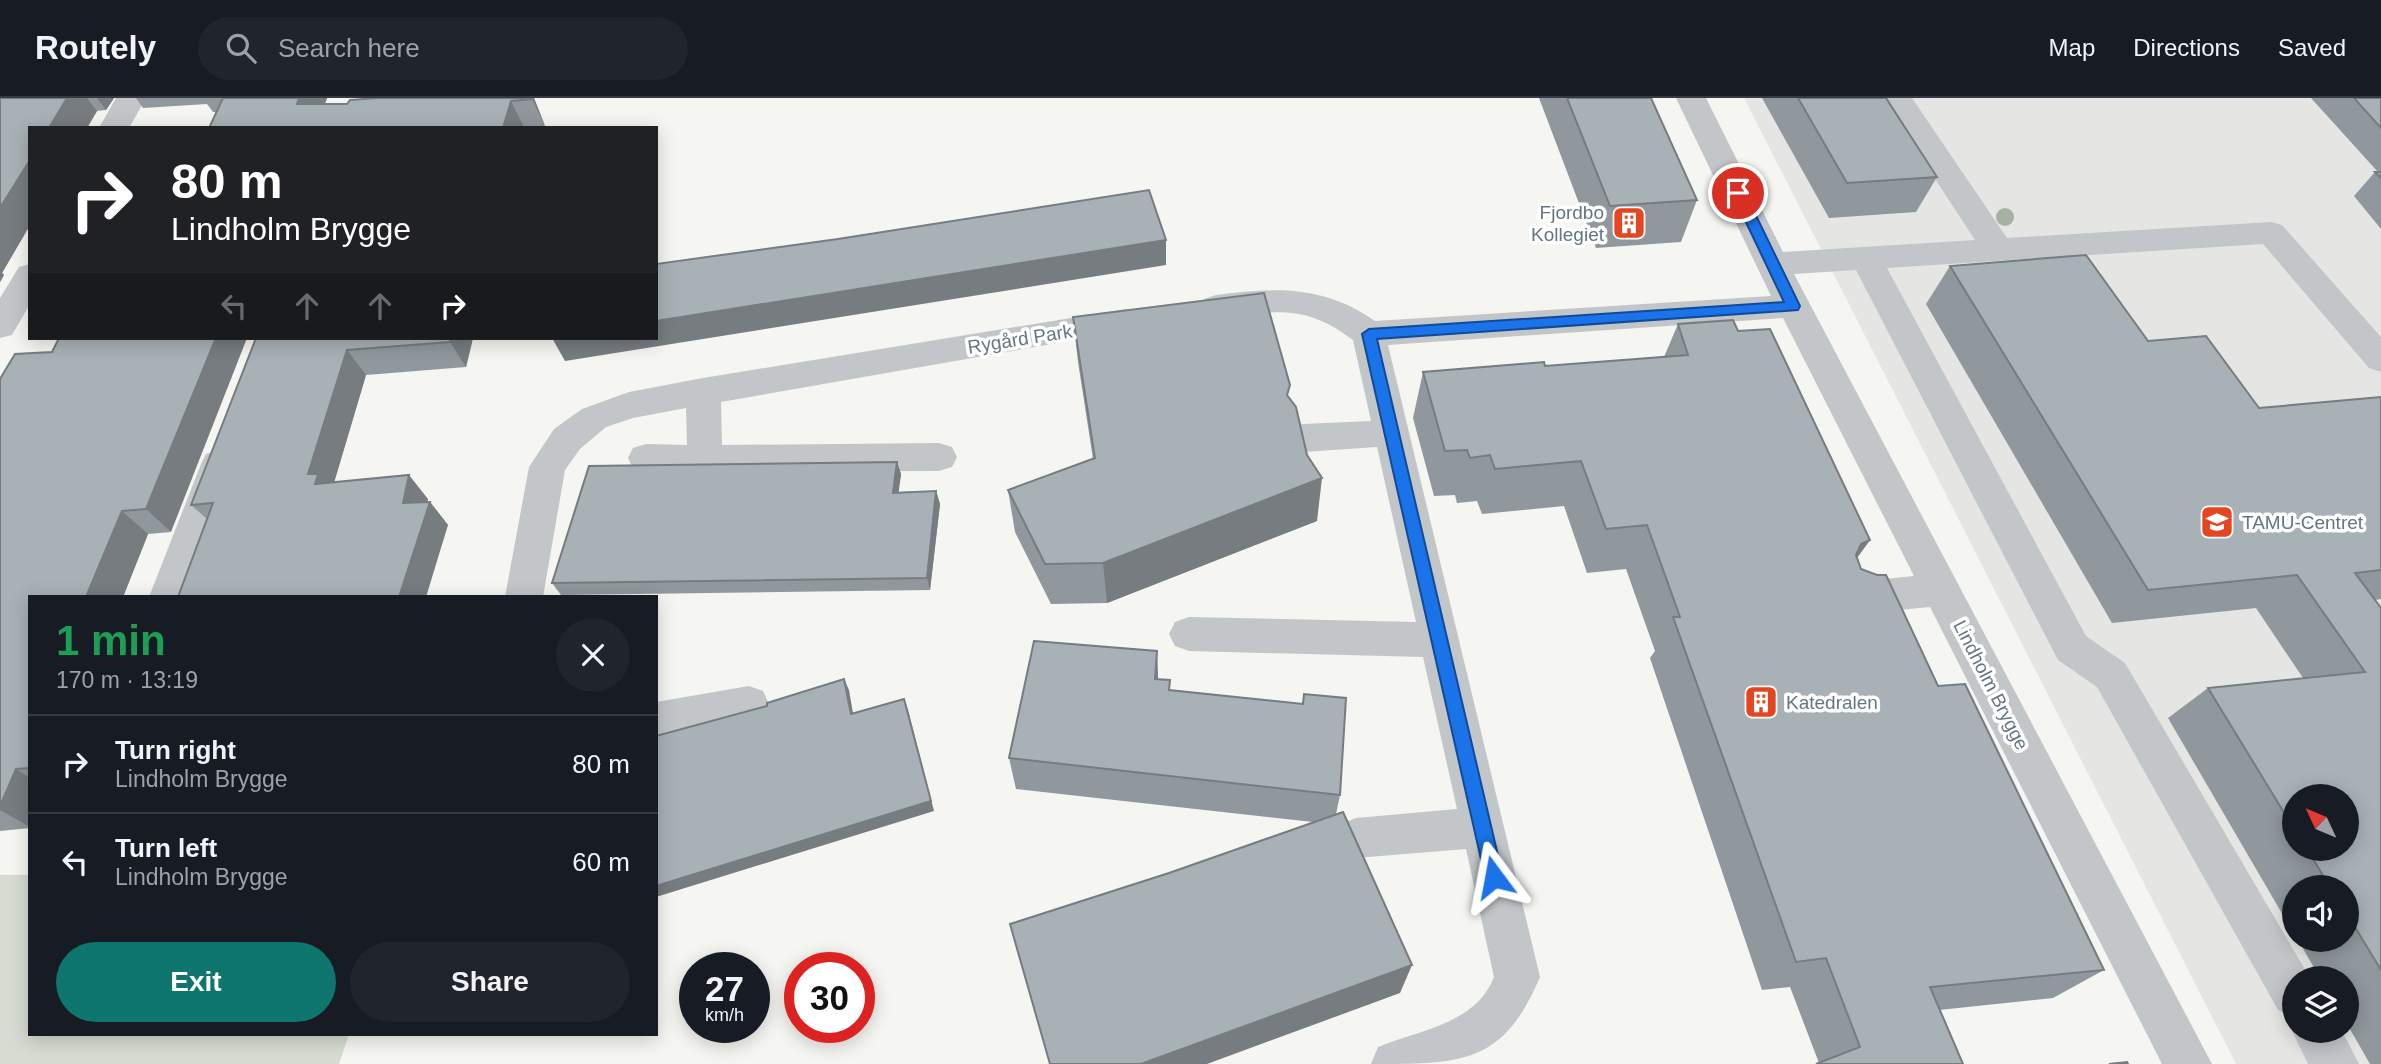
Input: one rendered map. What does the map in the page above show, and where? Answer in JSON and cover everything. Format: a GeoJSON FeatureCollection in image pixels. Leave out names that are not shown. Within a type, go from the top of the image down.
{"type":"FeatureCollection","features":[{"type":"Feature","properties":{"kind":"street"},"geometry":{"type":"LineString","coordinates":[[115,126],[131,98]]}},
{"type":"Feature","properties":{"kind":"street","name":"Lindholm Brygge"},"geometry":{"type":"LineString","coordinates":[[1691,98],[1793,306],[2188,1064]]}},
{"type":"Feature","properties":{"kind":"street"},"geometry":{"type":"LineString","coordinates":[[1897,98],[1998,250]]}},
{"type":"Feature","properties":{"kind":"street"},"geometry":{"type":"LineString","coordinates":[[1774,264],[2271,233],[2381,359]]}},
{"type":"Feature","properties":{"kind":"street"},"geometry":{"type":"LineString","coordinates":[[1866,259],[2072,648],[2111,675],[2282,972]]}},
{"type":"Feature","properties":{"kind":"street"},"geometry":{"type":"LineString","coordinates":[[0,327],[28,278]]}},
{"type":"Feature","properties":{"kind":"street","name":"Rygård Park"},"geometry":{"type":"LineString","coordinates":[[524,595],[547,467],[567,439],[594,418],[629,405],[1177,313],[1287,298],[1345,315],[1369,334]]}},
{"type":"Feature","properties":{"kind":"street"},"geometry":{"type":"LineString","coordinates":[[1395,1064],[1470,1039],[1499,1015],[1511,997],[1517,976],[1369,334],[1793,306]]}},
{"type":"Feature","properties":{"kind":"street"},"geometry":{"type":"LineString","coordinates":[[703,391],[705,459]]}},
{"type":"Feature","properties":{"kind":"street"},"geometry":{"type":"LineString","coordinates":[[169,595],[232,428]]}},
{"type":"Feature","properties":{"kind":"street"},"geometry":{"type":"LineString","coordinates":[[1303,438],[1392,433]]}},
{"type":"Feature","properties":{"kind":"street"},"geometry":{"type":"LineString","coordinates":[[646,458],[939,457]]}},
{"type":"Feature","properties":{"kind":"street"},"geometry":{"type":"LineString","coordinates":[[1846,599],[1941,590]]}},
{"type":"Feature","properties":{"kind":"street"},"geometry":{"type":"LineString","coordinates":[[1189,634],[1440,640]]}},
{"type":"Feature","properties":{"kind":"street"},"geometry":{"type":"LineString","coordinates":[[658,720],[749,704]]}},
{"type":"Feature","properties":{"kind":"street"},"geometry":{"type":"LineString","coordinates":[[1356,838],[1483,827]]}},
{"type":"Feature","properties":{"kind":"street"},"geometry":{"type":"LineString","coordinates":[[2323,1043],[2335,1064]]}},
{"type":"Feature","properties":{"kind":"shaded area"},"geometry":{"type":"Polygon","coordinates":[[[1744,98],[2381,98],[2381,1064],[2236,1064],[1744,98]]]}},
{"type":"Feature","properties":{"kind":"shaded area"},"geometry":{"type":"Polygon","coordinates":[[[0,875],[28,875],[28,1036],[348,1036],[339,1064],[0,1064],[0,875]]]}},
{"type":"Feature","properties":{"kind":"building"},"geometry":{"type":"Polygon","coordinates":[[[0,98],[67,98],[50,126],[28,126],[28,163],[0,208],[0,98]]]}},
{"type":"Feature","properties":{"kind":"building"},"geometry":{"type":"Polygon","coordinates":[[[223,98],[299,98],[297,104],[347,104],[350,100],[377,98],[532,98],[511,101],[504,126],[210,126],[223,98]]]}},
{"type":"Feature","properties":{"kind":"building"},"geometry":{"type":"Polygon","coordinates":[[[1567,98],[1651,98],[1697,200],[1610,206],[1567,98]]]}},
{"type":"Feature","properties":{"kind":"building"},"geometry":{"type":"Polygon","coordinates":[[[1798,98],[1886,98],[1937,177],[1847,183],[1798,98]]]}},
{"type":"Feature","properties":{"kind":"building"},"geometry":{"type":"Polygon","coordinates":[[[2354,98],[2381,98],[2381,128],[2354,98]]]}},
{"type":"Feature","properties":{"kind":"building"},"geometry":{"type":"Polygon","coordinates":[[[1149,190],[1166,240],[658,321],[658,264],[838,239],[1149,190]]]}},
{"type":"Feature","properties":{"kind":"building"},"geometry":{"type":"Polygon","coordinates":[[[2086,255],[2148,341],[2206,336],[2259,408],[2381,397],[2381,570],[2355,573],[2381,608],[2381,970],[2359,934],[2359,875],[2323,875],[2314,861],[2359,861],[2359,784],[2282,784],[2282,809],[2208,688],[2365,672],[2297,575],[2148,590],[1950,266],[2086,255]]]}},
{"type":"Feature","properties":{"kind":"building"},"geometry":{"type":"Polygon","coordinates":[[[1264,293],[1290,385],[1287,395],[1296,407],[1307,455],[1322,478],[1103,563],[1045,564],[1008,490],[1095,458],[1073,317],[1264,293]]]}},
{"type":"Feature","properties":{"kind":"building"},"geometry":{"type":"Polygon","coordinates":[[[1733,320],[1738,331],[1770,329],[1870,540],[1861,544],[1856,555],[1861,569],[1877,575],[1886,575],[1938,686],[1965,684],[2104,970],[1930,987],[1963,1064],[1816,1064],[1860,1047],[1826,958],[1796,962],[1673,617],[1680,617],[1647,525],[1606,529],[1581,461],[1495,469],[1490,455],[1470,458],[1467,450],[1445,451],[1423,372],[1544,362],[1545,366],[1688,355],[1678,324],[1733,320]]]}},
{"type":"Feature","properties":{"kind":"building"},"geometry":{"type":"Polygon","coordinates":[[[58,340],[215,340],[146,509],[122,511],[87,595],[28,595],[28,768],[16,769],[0,806],[0,379],[15,354],[52,352],[58,340]]]}},
{"type":"Feature","properties":{"kind":"building"},"geometry":{"type":"Polygon","coordinates":[[[255,340],[450,340],[347,350],[308,474],[318,474],[315,484],[409,475],[403,503],[430,502],[400,595],[179,595],[213,503],[191,505],[255,340]]]}},
{"type":"Feature","properties":{"kind":"building"},"geometry":{"type":"Polygon","coordinates":[[[897,462],[893,493],[936,491],[927,578],[552,583],[589,466],[897,462]]]}},
{"type":"Feature","properties":{"kind":"building"},"geometry":{"type":"Polygon","coordinates":[[[1034,641],[1157,651],[1155,679],[1170,680],[1169,690],[1303,704],[1304,694],[1346,698],[1340,795],[1009,758],[1034,641]]]}},
{"type":"Feature","properties":{"kind":"building"},"geometry":{"type":"Polygon","coordinates":[[[844,679],[851,714],[904,699],[931,801],[658,885],[658,735],[767,706],[767,703],[844,679]]]}},
{"type":"Feature","properties":{"kind":"building"},"geometry":{"type":"Polygon","coordinates":[[[1343,812],[1412,965],[1141,1064],[1050,1064],[1010,924],[1169,873],[1343,812]]]}},
{"type":"Feature","properties":{"kind":"place","name":"Fjordbo Kollegiet"},"geometry":{"type":"Point","coordinates":[1629,223]}},
{"type":"Feature","properties":{"kind":"place","name":"TAMU-Centret"},"geometry":{"type":"Point","coordinates":[2217,522]}},
{"type":"Feature","properties":{"kind":"place","name":"Katedralen"},"geometry":{"type":"Point","coordinates":[1761,702]}},
{"type":"Feature","properties":{"kind":"route"},"geometry":{"type":"LineString","coordinates":[[1494,877],[1369,334],[1793,306],[1738,193]]}}]}
